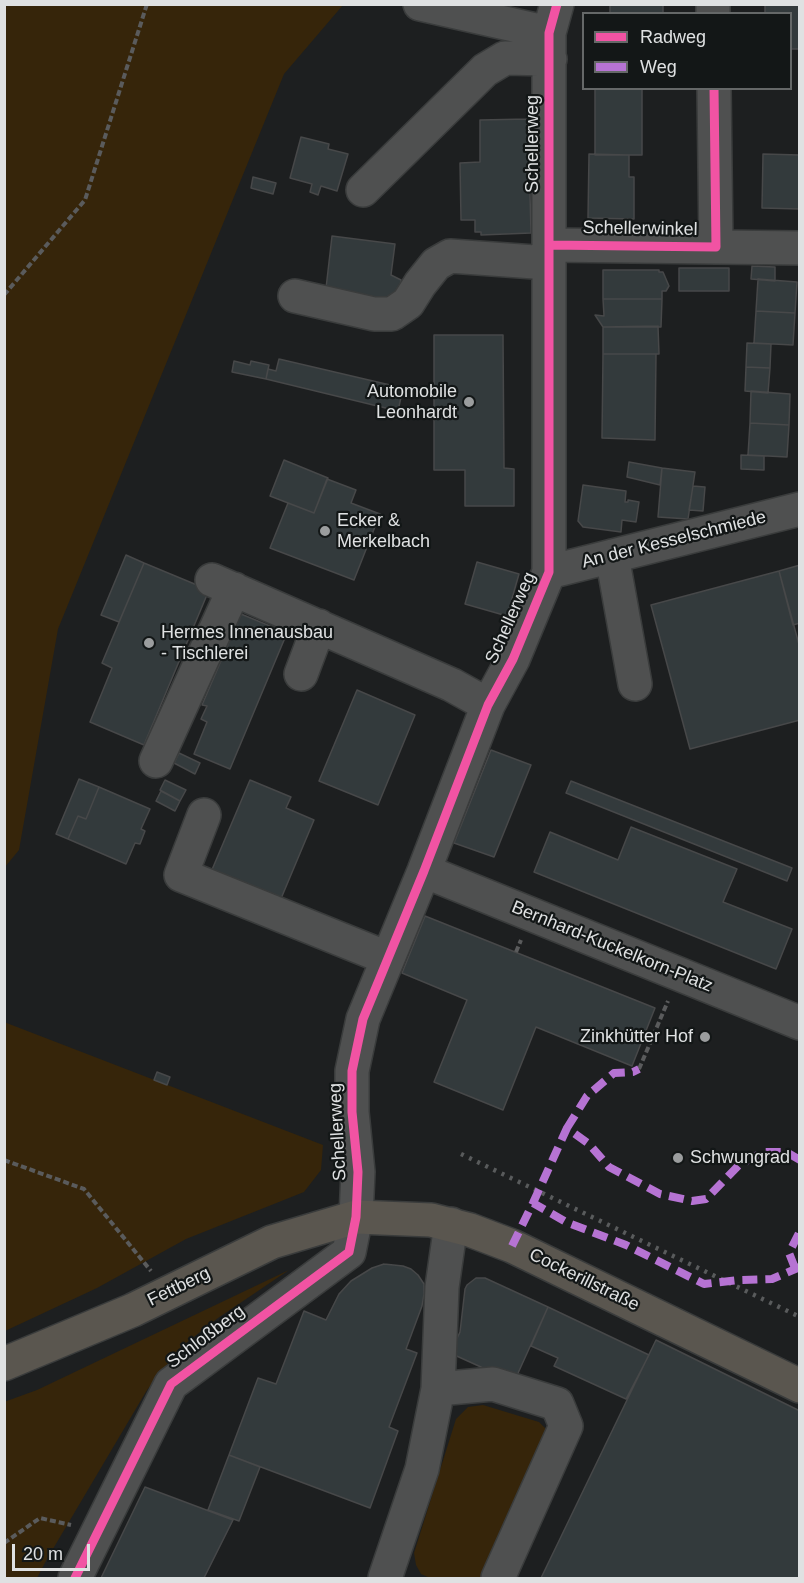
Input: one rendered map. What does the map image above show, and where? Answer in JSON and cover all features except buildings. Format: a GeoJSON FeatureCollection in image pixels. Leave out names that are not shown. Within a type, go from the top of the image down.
{"type":"FeatureCollection","features":[{"type":"Feature","properties":{"kind":"main road","name":"Cockerillstraße"},"geometry":{"type":"LineString","coordinates":[[356,1217],[430,1220],[451,1224],[512,1246],[800,1386]]}},
{"type":"Feature","properties":{"kind":"main road","name":"Fettberg"},"geometry":{"type":"LineString","coordinates":[[4,1364],[133,1310],[272,1242],[356,1217]]}},
{"type":"Feature","properties":{"kind":"street"},"geometry":{"type":"LineString","coordinates":[[420,4],[552,32]]}},
{"type":"Feature","properties":{"kind":"street"},"geometry":{"type":"LineString","coordinates":[[363,190],[485,70],[552,32]]}},
{"type":"Feature","properties":{"kind":"street","name":"Schellerweg"},"geometry":{"type":"LineString","coordinates":[[356,1217],[358,1172],[352,1112],[352,1071],[363,1019],[424,871],[488,705],[513,659],[549,572],[552,32]]}},
{"type":"Feature","properties":{"kind":"street","name":"Schellerwinkel"},"geometry":{"type":"LineString","coordinates":[[714,90],[716,247]]}},
{"type":"Feature","properties":{"kind":"street","name":"Schellerwinkel"},"geometry":{"type":"LineString","coordinates":[[295,296],[374,314],[392,314],[408,303],[436,264],[450,255],[549,254],[716,247],[800,248]]}},
{"type":"Feature","properties":{"kind":"street","name":"An der Kesselschmiede"},"geometry":{"type":"LineString","coordinates":[[549,572],[800,509]]}},
{"type":"Feature","properties":{"kind":"street"},"geometry":{"type":"LineString","coordinates":[[612,556],[635,684]]}},
{"type":"Feature","properties":{"kind":"street"},"geometry":{"type":"LineString","coordinates":[[156,761],[223,585],[452,685],[488,705]]}},
{"type":"Feature","properties":{"kind":"street"},"geometry":{"type":"LineString","coordinates":[[301,674],[319,626]]}},
{"type":"Feature","properties":{"kind":"street"},"geometry":{"type":"LineString","coordinates":[[204,815],[181,875],[387,958]]}},
{"type":"Feature","properties":{"kind":"street","name":"Bernhard-Kuckelkorn-Platz"},"geometry":{"type":"LineString","coordinates":[[424,871],[800,1023]]}},
{"type":"Feature","properties":{"kind":"street","name":"Schloßberg"},"geometry":{"type":"LineString","coordinates":[[75,1578],[171,1384],[349,1252],[356,1217]]}},
{"type":"Feature","properties":{"kind":"street"},"geometry":{"type":"LineString","coordinates":[[389,1577],[422,1469],[438,1389],[442,1287],[451,1224]]}},
{"type":"Feature","properties":{"kind":"street"},"geometry":{"type":"LineString","coordinates":[[438,1389],[493,1384],[556,1404],[566,1426],[498,1578]]}},
{"type":"Feature","properties":{"kind":"path"},"geometry":{"type":"LineString","coordinates":[[4,295],[85,200],[147,4]]}},
{"type":"Feature","properties":{"kind":"path"},"geometry":{"type":"LineString","coordinates":[[639,1069],[679,974]]}},
{"type":"Feature","properties":{"kind":"path"},"geometry":{"type":"LineString","coordinates":[[4,1160],[84,1190],[169,1292]]}},
{"type":"Feature","properties":{"kind":"path"},"geometry":{"type":"LineString","coordinates":[[4,1544],[40,1518],[98,1532]]}},
{"type":"Feature","properties":{"kind":"shaded area"},"geometry":{"type":"Polygon","coordinates":[[[5,4],[343,5],[284,74],[58,629],[19,850],[5,867],[5,4]]]}},
{"type":"Feature","properties":{"kind":"shaded area"},"geometry":{"type":"Polygon","coordinates":[[[4,1022],[323,1145],[321,1170],[304,1192],[186,1239],[97,1288],[5,1331],[4,1022]]]}},
{"type":"Feature","properties":{"kind":"shaded area"},"geometry":{"type":"Polygon","coordinates":[[[289,1270],[218,1318],[181,1347],[147,1390],[37,1578],[5,1578],[4,1402],[37,1390],[289,1270]]]}},
{"type":"Feature","properties":{"kind":"shaded area"},"geometry":{"type":"Polygon","coordinates":[[[483,1405],[539,1422],[548,1431],[482,1578],[430,1578],[421,1574],[416,1565],[414,1553],[456,1419],[468,1407],[483,1405]]]}},
{"type":"Feature","properties":{"kind":"railway"},"geometry":{"type":"LineString","coordinates":[[461,1154],[800,1317]]}},
{"type":"Feature","properties":{"kind":"marked path"},"geometry":{"type":"LineString","coordinates":[[567,1128],[587,1096],[614,1073],[633,1072],[639,1069]]}},
{"type":"Feature","properties":{"kind":"marked path"},"geometry":{"type":"LineString","coordinates":[[533,1203],[567,1128],[589,1144],[609,1167],[660,1194],[692,1201],[706,1199],[739,1165],[763,1152],[786,1152],[800,1160]]}},
{"type":"Feature","properties":{"kind":"marked path"},"geometry":{"type":"LineString","coordinates":[[512,1246],[533,1203],[566,1222],[626,1245],[704,1284],[772,1279],[800,1267]]}},
{"type":"Feature","properties":{"kind":"marked path"},"geometry":{"type":"LineString","coordinates":[[795,1268],[789,1253],[800,1231]]}},
{"type":"Feature","properties":{"kind":"cycle path"},"geometry":{"type":"LineString","coordinates":[[75,1578],[171,1384],[349,1252],[356,1217],[358,1172],[352,1112],[352,1071],[363,1019],[424,871],[488,705],[513,659],[549,572],[549,33],[557,4]]}},
{"type":"Feature","properties":{"kind":"cycle path"},"geometry":{"type":"LineString","coordinates":[[549,245],[716,247],[714,90]]}},
{"type":"Feature","properties":{"kind":"place","name":"Automobile Leonhardt"},"geometry":{"type":"Point","coordinates":[469,402]}},
{"type":"Feature","properties":{"kind":"place","name":"Ecker & Merkelbach"},"geometry":{"type":"Point","coordinates":[325,531]}},
{"type":"Feature","properties":{"kind":"place","name":"Hermes Innenausbau - Tischlerei"},"geometry":{"type":"Point","coordinates":[149,643]}},
{"type":"Feature","properties":{"kind":"place","name":"Zinkhütter Hof"},"geometry":{"type":"Point","coordinates":[705,1037]}},
{"type":"Feature","properties":{"kind":"place","name":"Schwungrad"},"geometry":{"type":"Point","coordinates":[678,1158]}}]}
